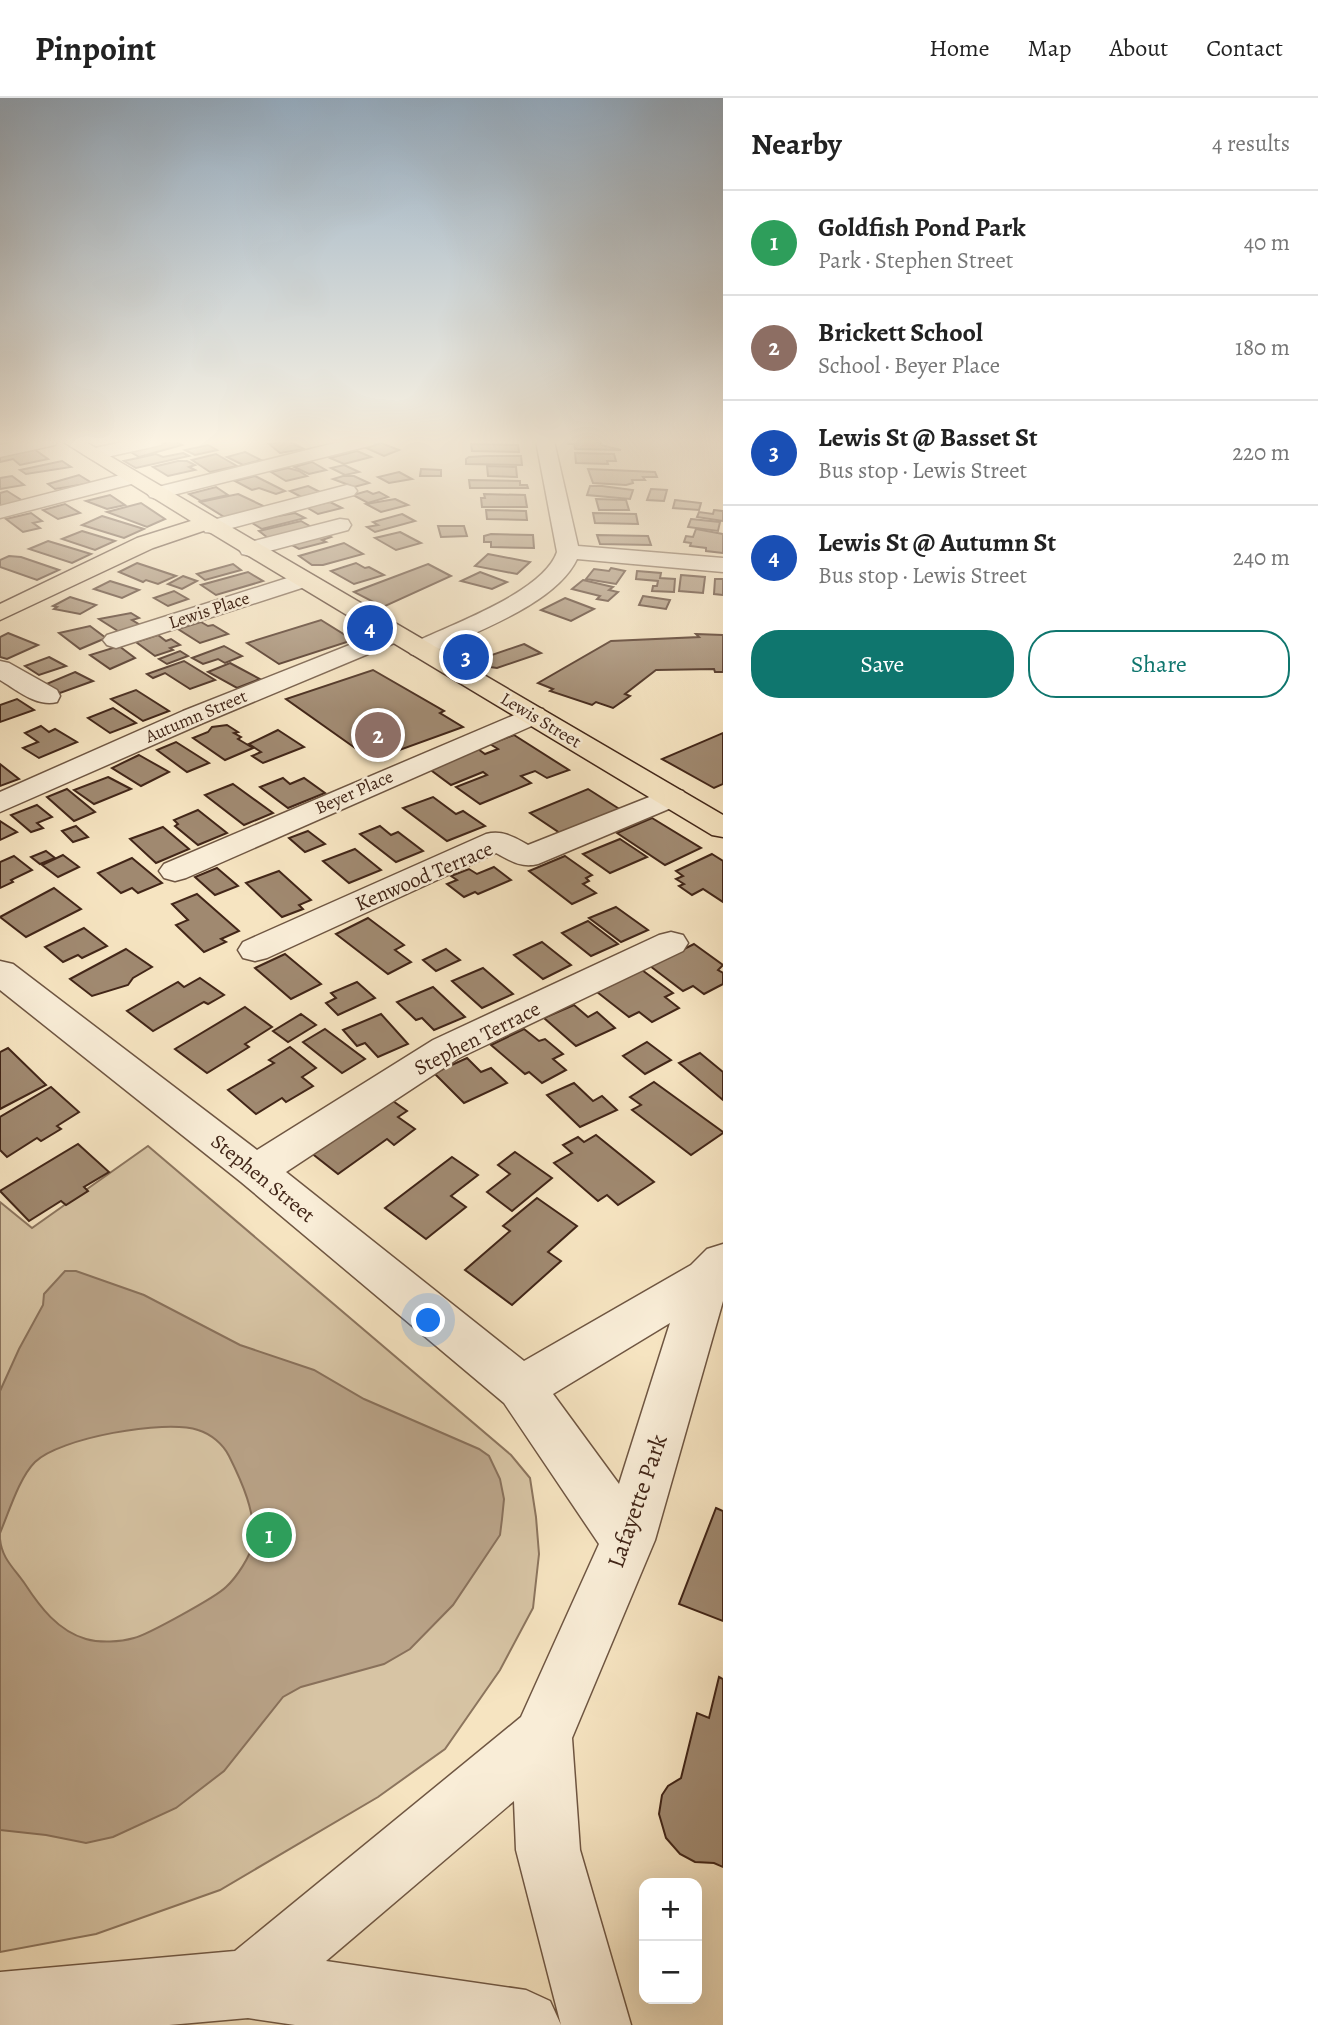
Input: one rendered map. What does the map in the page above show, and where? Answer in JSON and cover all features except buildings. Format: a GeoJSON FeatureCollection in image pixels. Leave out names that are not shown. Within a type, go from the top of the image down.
{"type":"FeatureCollection","features":[{"type":"Feature","properties":{"kind":"main road"},"geometry":{"type":"LineString","coordinates":[[0,613],[161,535],[181,531]]}},
{"type":"Feature","properties":{"kind":"main road","name":"Lewis Street"},"geometry":{"type":"LineString","coordinates":[[219,531],[723,828]]}},
{"type":"Feature","properties":{"kind":"street"},"geometry":{"type":"LineString","coordinates":[[250,549],[318,531]]}},
{"type":"Feature","properties":{"kind":"street"},"geometry":{"type":"LineString","coordinates":[[420,649],[530,593],[551,578],[565,564],[568,552],[564,531]]}},
{"type":"Feature","properties":{"kind":"street"},"geometry":{"type":"LineString","coordinates":[[568,552],[723,565]]}},
{"type":"Feature","properties":{"kind":"street","name":"Lewis Place"},"geometry":{"type":"LineString","coordinates":[[116,640],[303,580]]}},
{"type":"Feature","properties":{"kind":"street","name":"Autumn Street"},"geometry":{"type":"LineString","coordinates":[[0,803],[193,717],[395,634]]}},
{"type":"Feature","properties":{"kind":"street"},"geometry":{"type":"LineString","coordinates":[[0,669],[47,696]]}},
{"type":"Feature","properties":{"kind":"street","name":"Beyer Place"},"geometry":{"type":"LineString","coordinates":[[175,871],[533,715]]}},
{"type":"Feature","properties":{"kind":"street","name":"Kenwood Terrace"},"geometry":{"type":"LineString","coordinates":[[255,950],[496,841],[527,857],[672,797]]}},
{"type":"Feature","properties":{"kind":"street","name":"Stephen Terrace"},"geometry":{"type":"LineString","coordinates":[[256,1171],[446,1049],[671,943]]}},
{"type":"Feature","properties":{"kind":"street","name":"Stephen Street"},"geometry":{"type":"LineString","coordinates":[[0,972],[256,1171],[521,1388],[628,1540]]}},
{"type":"Feature","properties":{"kind":"street"},"geometry":{"type":"LineString","coordinates":[[521,1388],[715,1270]]}},
{"type":"Feature","properties":{"kind":"street","name":"Lafayette Park"},"geometry":{"type":"LineString","coordinates":[[596,2025],[548,1850],[542,1738],[628,1540],[715,1270]]}},
{"type":"Feature","properties":{"kind":"street","name":"Lafayette Park"},"geometry":{"type":"LineString","coordinates":[[248,1984],[542,1738]]}},
{"type":"Feature","properties":{"kind":"street"},"geometry":{"type":"LineString","coordinates":[[0,2006],[248,1984],[526,2025]]}},
{"type":"Feature","properties":{"kind":"shaded area"},"geometry":{"type":"Polygon","coordinates":[[[148,1146],[511,1455],[530,1478],[536,1517],[539,1554],[533,1608],[500,1670],[445,1749],[378,1797],[220,1890],[96,1934],[0,1952],[0,1202],[32,1228],[148,1146]]]}},
{"type":"Feature","properties":{"kind":"shaded area"},"geometry":{"type":"Polygon","coordinates":[[[65,1271],[76,1271],[144,1295],[240,1345],[314,1370],[364,1399],[479,1449],[489,1456],[500,1479],[504,1499],[500,1535],[453,1605],[410,1649],[384,1664],[301,1687],[283,1697],[224,1771],[176,1808],[113,1837],[86,1843],[0,1830],[0,1539],[9,1563],[58,1624],[76,1635],[110,1642],[141,1635],[220,1592],[246,1560],[252,1548],[253,1531],[247,1498],[223,1447],[198,1430],[162,1427],[88,1438],[48,1453],[35,1462],[24,1477],[0,1533],[0,1391],[43,1305],[44,1294],[65,1271]]]}},
{"type":"Feature","properties":{"kind":"place","name":"Lewis St @ Autumn St"},"geometry":{"type":"Point","coordinates":[370,628]}},
{"type":"Feature","properties":{"kind":"place","name":"Lewis St @ Basset St"},"geometry":{"type":"Point","coordinates":[466,657]}},
{"type":"Feature","properties":{"kind":"place","name":"Brickett School"},"geometry":{"type":"Point","coordinates":[378,735]}},
{"type":"Feature","properties":{"kind":"place","name":"Goldfish Pond Park"},"geometry":{"type":"Point","coordinates":[269,1535]}}]}
